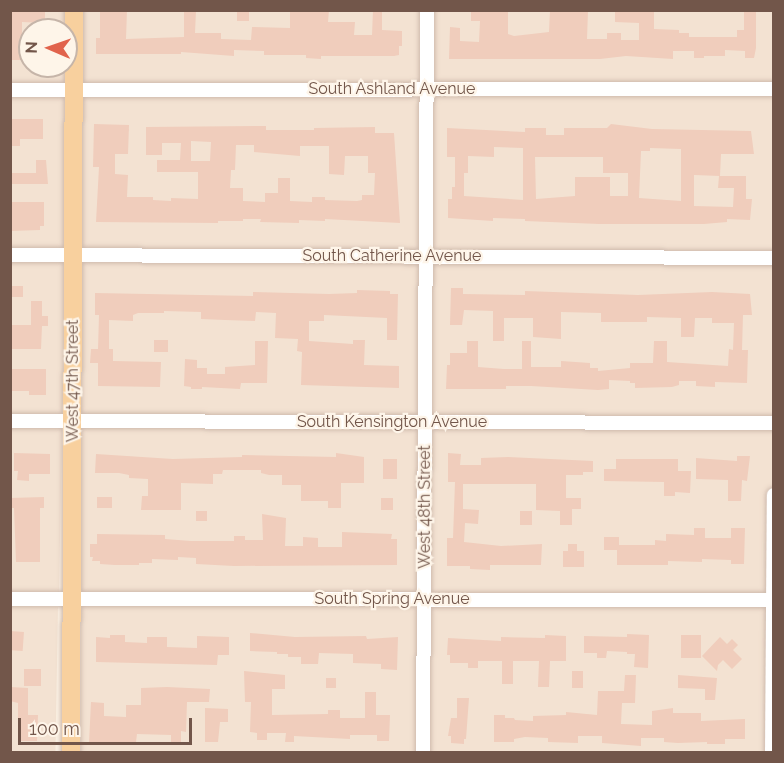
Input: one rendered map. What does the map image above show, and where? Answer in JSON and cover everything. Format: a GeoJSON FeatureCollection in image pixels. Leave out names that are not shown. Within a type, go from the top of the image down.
{"type":"FeatureCollection","features":[{"type":"Feature","properties":{"kind":"main road","name":"West 47th Street"},"geometry":{"type":"LineString","coordinates":[[71,753],[74,10]]}},
{"type":"Feature","properties":{"kind":"street","name":"West 48th Street"},"geometry":{"type":"LineString","coordinates":[[423,753],[427,10]]}},
{"type":"Feature","properties":{"kind":"street","name":"South Ashland Avenue"},"geometry":{"type":"LineString","coordinates":[[10,90],[774,89]]}},
{"type":"Feature","properties":{"kind":"street","name":"South Catherine Avenue"},"geometry":{"type":"LineString","coordinates":[[10,255],[774,258]]}},
{"type":"Feature","properties":{"kind":"street","name":"South Kensington Avenue"},"geometry":{"type":"LineString","coordinates":[[10,421],[774,423]]}},
{"type":"Feature","properties":{"kind":"street"},"geometry":{"type":"LineString","coordinates":[[772,753],[774,495]]}},
{"type":"Feature","properties":{"kind":"street","name":"South Spring Avenue"},"geometry":{"type":"LineString","coordinates":[[10,599],[773,600]]}},
{"type":"Feature","properties":{"kind":"shaded area"},"geometry":{"type":"Polygon","coordinates":[[[11,11],[70,11],[70,18],[18,18],[18,78],[69,78],[59,592],[11,592],[11,11]]]}},
{"type":"Feature","properties":{"kind":"shaded area"},"geometry":{"type":"Polygon","coordinates":[[[81,11],[773,11],[773,752],[81,752],[81,11]]]}},
{"type":"Feature","properties":{"kind":"shaded area"},"geometry":{"type":"Polygon","coordinates":[[[11,606],[58,607],[55,752],[10,752],[11,606]]]}},
{"type":"Feature","properties":{"kind":"building"},"geometry":{"type":"Polygon","coordinates":[[[10,10],[45,10],[45,18],[18,18],[18,60],[10,60],[10,10]]]}},
{"type":"Feature","properties":{"kind":"building"},"geometry":{"type":"Polygon","coordinates":[[[100,10],[127,10],[126,39],[184,37],[184,11],[196,11],[195,33],[221,33],[221,39],[251,40],[252,27],[290,28],[290,11],[329,10],[328,22],[355,22],[354,35],[372,35],[373,10],[382,10],[382,30],[402,31],[402,46],[399,46],[399,55],[394,56],[321,56],[321,59],[306,58],[306,55],[264,55],[264,51],[234,50],[234,56],[181,52],[181,54],[96,54],[96,38],[100,38],[100,10]]]}},
{"type":"Feature","properties":{"kind":"building"},"geometry":{"type":"Polygon","coordinates":[[[237,10],[249,10],[249,21],[237,21],[237,10]]]}},
{"type":"Feature","properties":{"kind":"building"},"geometry":{"type":"Polygon","coordinates":[[[508,10],[508,34],[514,36],[549,32],[550,10],[588,11],[587,39],[607,39],[607,33],[621,33],[621,40],[639,40],[639,23],[615,22],[615,10],[654,11],[654,29],[679,30],[679,33],[689,33],[689,37],[737,37],[737,30],[744,30],[744,11],[756,11],[756,48],[754,58],[745,58],[745,51],[725,50],[725,56],[704,56],[704,58],[694,58],[694,51],[673,51],[673,59],[626,56],[600,59],[449,59],[450,27],[460,28],[460,41],[479,42],[480,21],[471,21],[471,12],[508,10]]]}},
{"type":"Feature","properties":{"kind":"building"},"geometry":{"type":"Polygon","coordinates":[[[10,119],[43,119],[43,139],[20,139],[20,146],[10,146],[10,119]]]}},
{"type":"Feature","properties":{"kind":"building"},"geometry":{"type":"Polygon","coordinates":[[[94,124],[129,125],[128,154],[115,154],[115,174],[128,175],[127,197],[153,197],[153,200],[171,201],[171,198],[198,199],[198,172],[157,172],[157,160],[180,160],[181,143],[162,143],[162,155],[146,155],[146,127],[266,126],[266,130],[314,130],[314,128],[375,127],[375,133],[394,133],[400,223],[325,219],[325,221],[299,220],[299,223],[260,222],[261,219],[218,221],[218,223],[96,222],[99,167],[93,167],[94,124]],[[191,141],[191,161],[210,161],[211,142],[191,141]],[[236,145],[235,170],[231,170],[230,188],[243,188],[243,201],[265,202],[265,193],[278,193],[278,178],[290,178],[290,201],[312,202],[312,197],[325,197],[325,200],[357,201],[362,200],[362,195],[374,195],[375,173],[368,173],[368,156],[345,156],[344,175],[329,174],[329,146],[300,146],[300,156],[254,152],[254,145],[236,145]]]}},
{"type":"Feature","properties":{"kind":"building"},"geometry":{"type":"Polygon","coordinates":[[[611,124],[652,129],[751,131],[754,154],[721,154],[720,176],[746,176],[746,199],[752,199],[750,220],[727,219],[727,222],[704,224],[599,224],[525,221],[525,219],[493,218],[493,221],[448,218],[448,199],[452,199],[452,187],[455,187],[455,157],[447,157],[447,128],[525,132],[525,128],[546,128],[546,135],[564,135],[564,128],[607,128],[611,124]],[[494,147],[494,157],[468,156],[468,173],[464,173],[464,196],[523,200],[523,148],[494,147]],[[650,148],[650,151],[641,151],[639,198],[681,201],[681,149],[650,148]],[[535,157],[536,199],[575,196],[575,177],[610,177],[610,196],[628,196],[628,173],[603,173],[603,157],[535,157]],[[694,175],[694,206],[733,207],[734,188],[718,188],[719,176],[694,175]]]}},
{"type":"Feature","properties":{"kind":"building"},"geometry":{"type":"Polygon","coordinates":[[[36,160],[46,160],[48,184],[10,184],[10,173],[36,173],[36,160]]]}},
{"type":"Feature","properties":{"kind":"building"},"geometry":{"type":"Polygon","coordinates":[[[10,202],[44,202],[44,226],[40,226],[40,230],[10,231],[10,202]]]}},
{"type":"Feature","properties":{"kind":"building"},"geometry":{"type":"Polygon","coordinates":[[[10,286],[23,286],[23,297],[10,297],[10,286]]]}},
{"type":"Feature","properties":{"kind":"building"},"geometry":{"type":"Polygon","coordinates":[[[451,288],[463,288],[463,294],[525,295],[525,291],[638,295],[712,292],[750,294],[752,315],[743,315],[742,350],[748,350],[747,383],[715,382],[715,387],[696,386],[696,381],[679,381],[679,385],[672,387],[635,388],[635,383],[630,383],[630,381],[609,380],[609,389],[598,390],[531,386],[506,386],[506,389],[446,389],[450,353],[467,353],[467,341],[478,341],[478,367],[504,369],[522,369],[522,341],[531,341],[531,367],[561,367],[561,361],[590,363],[590,368],[598,368],[598,371],[630,368],[630,363],[653,363],[654,341],[667,341],[667,362],[728,366],[729,349],[733,350],[734,323],[712,323],[712,318],[695,318],[694,337],[681,337],[681,318],[647,317],[647,322],[601,322],[601,313],[561,312],[561,339],[533,337],[533,318],[504,318],[504,341],[493,341],[493,311],[464,310],[462,325],[450,325],[451,288]]]}},
{"type":"Feature","properties":{"kind":"building"},"geometry":{"type":"Polygon","coordinates":[[[357,290],[390,291],[390,294],[398,294],[397,340],[387,340],[387,318],[324,315],[324,321],[309,321],[309,341],[353,344],[353,340],[365,340],[364,365],[399,366],[399,388],[301,385],[302,352],[297,351],[298,339],[275,338],[276,313],[256,312],[255,321],[201,319],[201,312],[164,311],[164,313],[138,313],[133,315],[133,321],[109,320],[109,349],[113,349],[113,361],[161,362],[160,387],[98,386],[98,363],[90,363],[91,349],[98,349],[99,315],[95,315],[95,293],[253,296],[253,292],[329,294],[357,293],[357,290]]]}},
{"type":"Feature","properties":{"kind":"building"},"geometry":{"type":"Polygon","coordinates":[[[31,301],[42,301],[42,316],[48,316],[48,326],[42,326],[41,349],[10,349],[10,325],[31,325],[31,301]]]}},
{"type":"Feature","properties":{"kind":"building"},"geometry":{"type":"Polygon","coordinates":[[[154,340],[168,340],[168,352],[154,352],[154,340]]]}},
{"type":"Feature","properties":{"kind":"building"},"geometry":{"type":"Polygon","coordinates":[[[255,341],[268,341],[267,383],[241,383],[240,389],[202,387],[202,389],[191,389],[191,387],[184,386],[185,359],[197,360],[197,368],[207,368],[207,374],[225,374],[225,367],[255,365],[255,341]]]}},
{"type":"Feature","properties":{"kind":"building"},"geometry":{"type":"Polygon","coordinates":[[[10,369],[46,369],[46,395],[29,395],[29,391],[10,391],[10,369]]]}},
{"type":"Feature","properties":{"kind":"building"},"geometry":{"type":"Polygon","coordinates":[[[14,453],[50,454],[50,474],[29,474],[29,481],[17,480],[18,471],[14,471],[14,453]]]}},
{"type":"Feature","properties":{"kind":"building"},"geometry":{"type":"Polygon","coordinates":[[[336,453],[364,457],[364,483],[341,483],[341,508],[328,508],[328,501],[301,501],[301,485],[282,485],[282,475],[269,475],[261,473],[261,470],[223,470],[222,474],[213,474],[213,484],[181,483],[181,510],[141,510],[142,496],[148,496],[148,479],[129,478],[129,475],[119,473],[95,473],[96,454],[173,459],[242,457],[242,455],[336,457],[336,453]]]}},
{"type":"Feature","properties":{"kind":"building"},"geometry":{"type":"Polygon","coordinates":[[[448,453],[461,454],[460,465],[481,465],[481,458],[508,457],[593,461],[593,472],[583,472],[583,475],[566,475],[566,498],[581,498],[581,509],[572,509],[572,525],[560,525],[560,511],[536,510],[536,484],[463,484],[463,509],[479,510],[478,524],[465,523],[464,542],[501,546],[542,544],[541,565],[490,565],[490,570],[470,569],[470,566],[447,566],[447,538],[453,538],[455,482],[448,482],[448,453]]]}},
{"type":"Feature","properties":{"kind":"building"},"geometry":{"type":"Polygon","coordinates":[[[737,456],[750,456],[747,481],[742,480],[741,501],[728,501],[728,480],[696,479],[696,458],[737,461],[737,456]]]}},
{"type":"Feature","properties":{"kind":"building"},"geometry":{"type":"Polygon","coordinates":[[[383,459],[397,459],[397,479],[383,479],[383,459]]]}},
{"type":"Feature","properties":{"kind":"building"},"geometry":{"type":"Polygon","coordinates":[[[616,459],[678,459],[678,471],[691,471],[690,493],[675,492],[675,496],[664,496],[664,482],[604,481],[604,469],[616,469],[616,459]]]}},
{"type":"Feature","properties":{"kind":"building"},"geometry":{"type":"Polygon","coordinates":[[[44,497],[44,508],[40,508],[40,562],[16,562],[14,508],[10,508],[10,498],[44,497]]]}},
{"type":"Feature","properties":{"kind":"building"},"geometry":{"type":"Polygon","coordinates":[[[97,497],[112,497],[112,508],[97,508],[97,497]]]}},
{"type":"Feature","properties":{"kind":"building"},"geometry":{"type":"Polygon","coordinates":[[[381,498],[393,498],[393,510],[381,510],[381,498]]]}},
{"type":"Feature","properties":{"kind":"building"},"geometry":{"type":"Polygon","coordinates":[[[196,511],[207,511],[207,521],[196,521],[196,511]]]}},
{"type":"Feature","properties":{"kind":"building"},"geometry":{"type":"Polygon","coordinates":[[[520,511],[532,511],[532,525],[520,525],[520,511]]]}},
{"type":"Feature","properties":{"kind":"building"},"geometry":{"type":"Polygon","coordinates":[[[262,514],[286,518],[285,546],[303,546],[303,537],[318,538],[318,547],[342,547],[342,532],[392,534],[391,539],[397,539],[397,565],[234,566],[196,564],[196,558],[178,557],[178,560],[152,559],[152,563],[139,563],[139,565],[115,565],[100,564],[100,561],[92,561],[93,557],[90,557],[90,544],[97,544],[97,534],[165,535],[165,539],[191,541],[234,541],[234,536],[245,536],[245,540],[263,540],[262,514]]]}},
{"type":"Feature","properties":{"kind":"building"},"geometry":{"type":"Polygon","coordinates":[[[694,528],[705,528],[705,538],[731,538],[731,528],[745,528],[744,564],[731,564],[731,560],[702,559],[702,562],[668,561],[668,565],[617,565],[617,550],[604,550],[604,537],[619,537],[619,545],[655,545],[655,540],[666,541],[666,534],[694,535],[694,528]]]}},
{"type":"Feature","properties":{"kind":"building"},"geometry":{"type":"Polygon","coordinates":[[[568,544],[577,544],[577,551],[584,551],[584,567],[563,567],[563,551],[568,551],[568,544]]]}},
{"type":"Feature","properties":{"kind":"building"},"geometry":{"type":"Polygon","coordinates":[[[10,631],[24,632],[23,651],[10,650],[10,631]]]}},
{"type":"Feature","properties":{"kind":"building"},"geometry":{"type":"Polygon","coordinates":[[[250,633],[295,637],[366,636],[367,639],[398,637],[397,670],[381,669],[381,664],[353,663],[353,654],[319,653],[318,664],[301,664],[301,657],[288,657],[288,654],[277,654],[277,652],[250,651],[250,633]]]}},
{"type":"Feature","properties":{"kind":"building"},"geometry":{"type":"Polygon","coordinates":[[[627,634],[649,635],[648,668],[634,667],[635,654],[627,654],[627,652],[607,651],[606,658],[597,658],[597,653],[584,653],[584,636],[627,637],[627,634]]]}},
{"type":"Feature","properties":{"kind":"building"},"geometry":{"type":"Polygon","coordinates":[[[110,635],[125,635],[125,642],[147,643],[147,637],[167,637],[167,647],[197,648],[197,636],[229,637],[229,655],[218,655],[217,665],[96,662],[96,637],[110,638],[110,635]]]}},
{"type":"Feature","properties":{"kind":"building"},"geometry":{"type":"Polygon","coordinates":[[[545,635],[566,636],[566,661],[550,661],[549,687],[538,687],[539,661],[513,661],[513,684],[502,684],[502,661],[478,661],[478,668],[468,668],[468,663],[450,663],[450,655],[447,655],[448,638],[501,641],[501,637],[545,638],[545,635]]]}},
{"type":"Feature","properties":{"kind":"building"},"geometry":{"type":"Polygon","coordinates":[[[681,635],[701,635],[701,658],[681,658],[681,635]]]}},
{"type":"Feature","properties":{"kind":"building"},"geometry":{"type":"Polygon","coordinates":[[[720,637],[727,644],[732,639],[738,645],[733,650],[742,659],[732,669],[723,660],[718,665],[717,671],[702,656],[720,637]]]}},
{"type":"Feature","properties":{"kind":"building"},"geometry":{"type":"Polygon","coordinates":[[[24,669],[41,669],[41,686],[24,686],[24,669]]]}},
{"type":"Feature","properties":{"kind":"building"},"geometry":{"type":"Polygon","coordinates":[[[244,671],[285,675],[285,689],[272,689],[272,715],[328,714],[328,710],[340,710],[340,718],[365,718],[365,692],[376,692],[376,715],[390,715],[389,741],[377,741],[377,735],[350,735],[350,739],[294,736],[294,742],[285,742],[286,733],[267,733],[267,740],[257,740],[257,733],[250,732],[251,702],[245,702],[244,671]]]}},
{"type":"Feature","properties":{"kind":"building"},"geometry":{"type":"Polygon","coordinates":[[[572,671],[583,671],[583,688],[572,688],[572,671]]]}},
{"type":"Feature","properties":{"kind":"building"},"geometry":{"type":"Polygon","coordinates":[[[625,675],[636,675],[635,703],[622,703],[621,724],[652,725],[652,711],[673,708],[673,713],[701,713],[701,721],[745,719],[745,739],[725,739],[725,744],[707,744],[707,742],[664,742],[664,738],[641,738],[641,746],[602,743],[602,736],[578,736],[578,743],[548,742],[548,738],[525,737],[514,739],[514,742],[494,742],[494,715],[533,721],[533,716],[566,715],[566,712],[597,715],[598,691],[624,691],[625,675]]]}},
{"type":"Feature","properties":{"kind":"building"},"geometry":{"type":"Polygon","coordinates":[[[678,675],[717,678],[715,700],[705,700],[705,689],[678,688],[678,675]]]}},
{"type":"Feature","properties":{"kind":"building"},"geometry":{"type":"Polygon","coordinates":[[[326,678],[336,678],[336,688],[326,688],[326,678]]]}},
{"type":"Feature","properties":{"kind":"building"},"geometry":{"type":"Polygon","coordinates":[[[10,687],[28,688],[28,715],[38,715],[37,741],[18,741],[18,703],[10,701],[10,687]]]}},
{"type":"Feature","properties":{"kind":"building"},"geometry":{"type":"Polygon","coordinates":[[[141,688],[210,689],[209,702],[187,702],[186,732],[181,731],[181,742],[171,742],[171,735],[137,734],[136,742],[89,743],[91,702],[104,703],[104,716],[126,717],[126,705],[141,705],[141,688]]]}},
{"type":"Feature","properties":{"kind":"building"},"geometry":{"type":"Polygon","coordinates":[[[457,698],[469,698],[464,744],[451,743],[451,736],[448,736],[451,718],[457,718],[457,698]]]}},
{"type":"Feature","properties":{"kind":"building"},"geometry":{"type":"Polygon","coordinates":[[[205,708],[228,709],[228,722],[220,722],[218,742],[205,742],[205,708]]]}}]}
